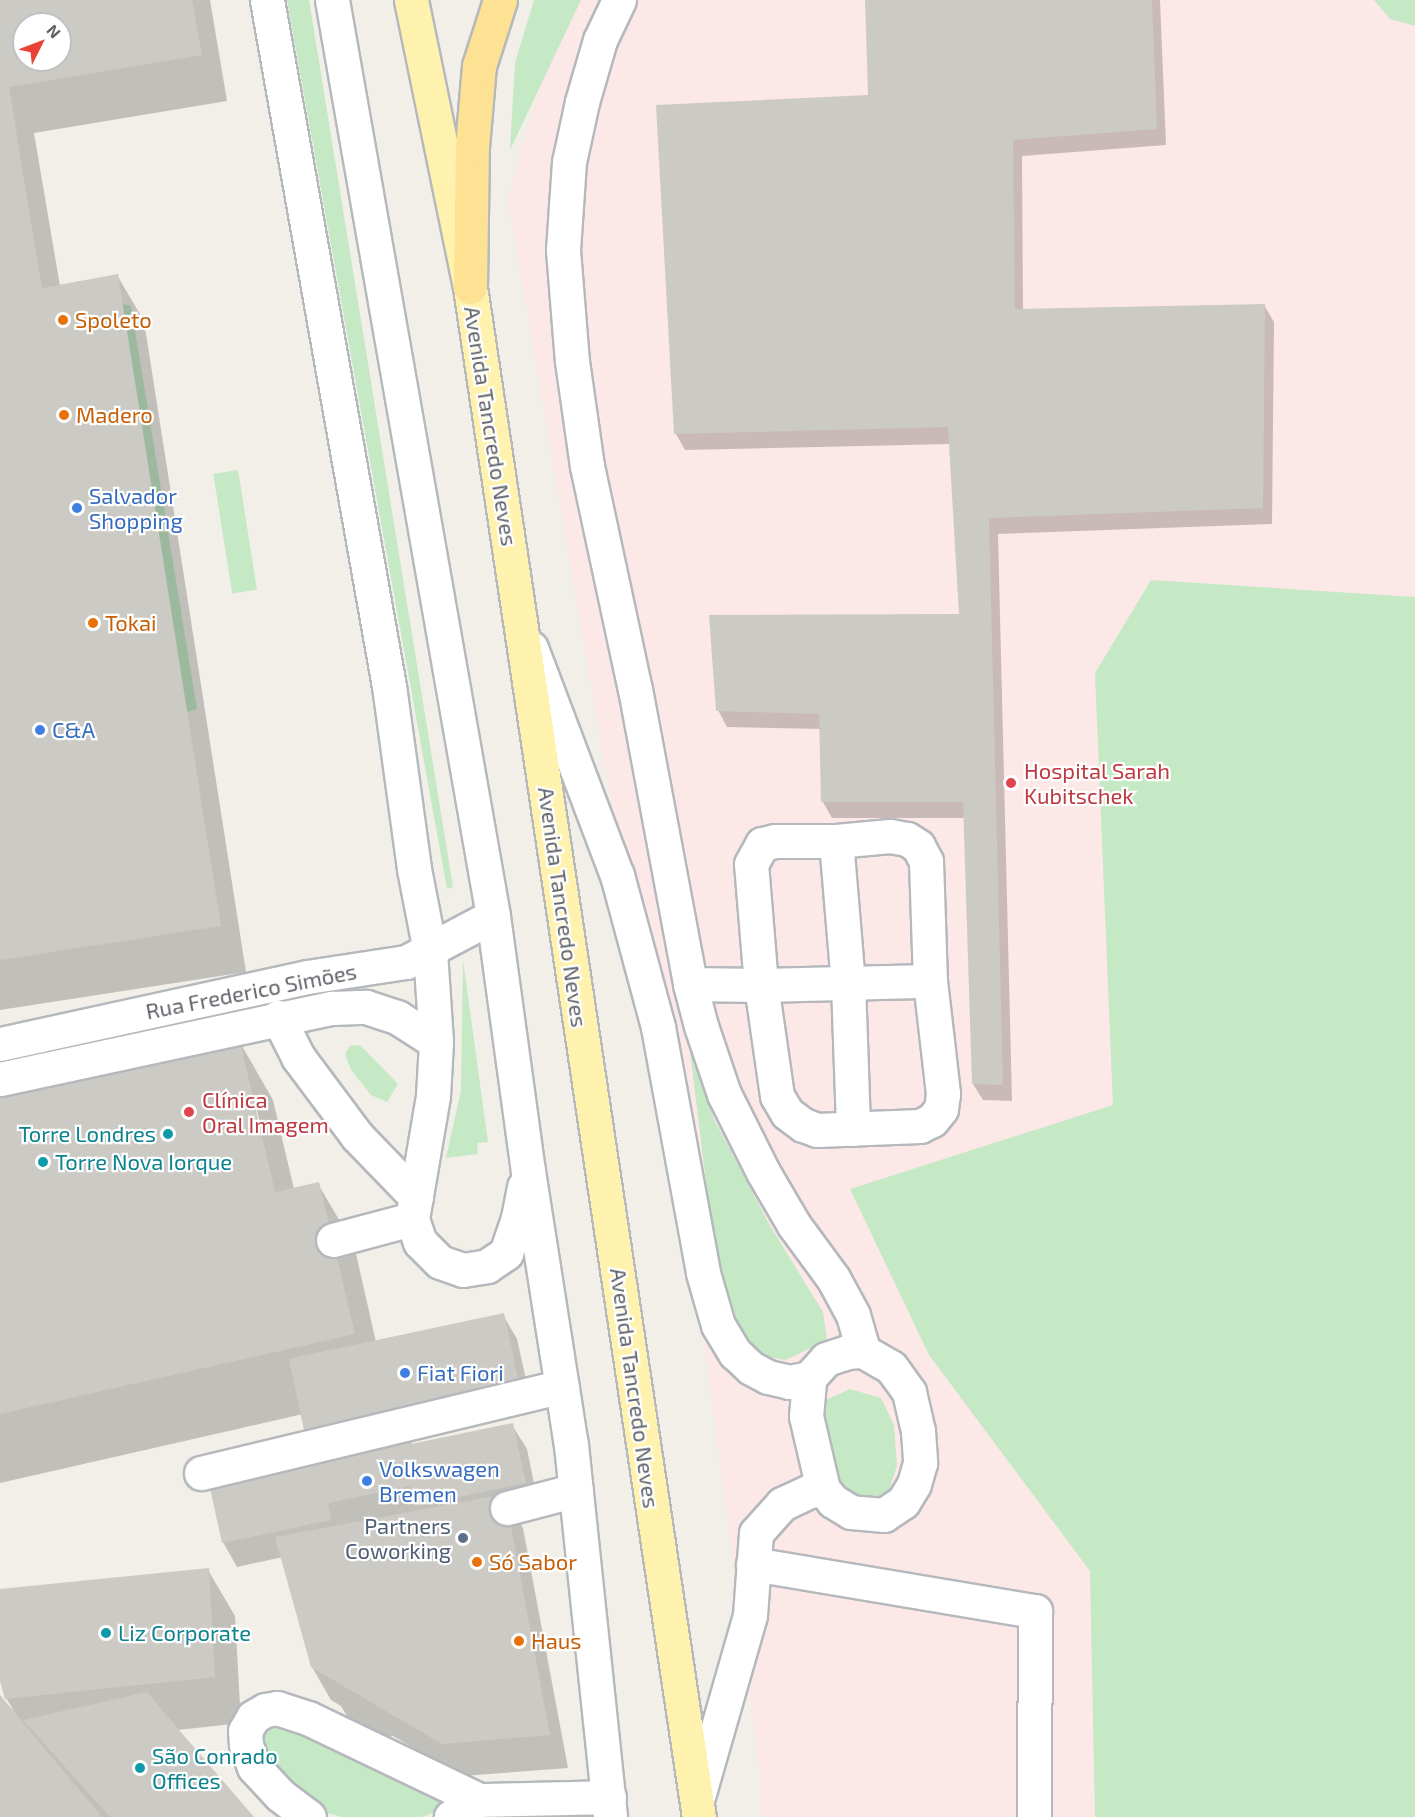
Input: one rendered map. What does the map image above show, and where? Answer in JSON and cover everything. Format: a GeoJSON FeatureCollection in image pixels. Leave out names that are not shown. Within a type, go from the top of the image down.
{"type":"FeatureCollection","features":[{"type":"Feature","properties":{"kind":"highway"},"geometry":{"type":"LineString","coordinates":[[470,287],[472,147],[479,66],[500,0]]}},
{"type":"Feature","properties":{"kind":"main road","name":"Avenida Tancredo Neves"},"geometry":{"type":"LineString","coordinates":[[411,0],[470,287],[700,1797]]}},
{"type":"Feature","properties":{"kind":"street"},"geometry":{"type":"LineString","coordinates":[[267,0],[389,686],[414,869],[430,951],[436,1042],[434,1096],[414,1208],[420,1242],[440,1262],[463,1270],[487,1266],[506,1253],[518,1218],[528,1171]]}},
{"type":"Feature","properties":{"kind":"street"},"geometry":{"type":"LineString","coordinates":[[309,1817],[280,1795],[254,1767],[246,1745],[245,1731],[253,1717],[265,1710],[277,1708],[308,1719],[478,1800],[609,1807],[576,1490],[528,1171],[493,916],[332,0]]}},
{"type":"Feature","properties":{"kind":"street"},"geometry":{"type":"LineString","coordinates":[[619,0],[600,40],[569,162],[563,250],[572,361],[587,466],[635,689],[690,984],[724,1094],[768,1181],[853,1315],[864,1351]]}},
{"type":"Feature","properties":{"kind":"street"},"geometry":{"type":"LineString","coordinates":[[521,622],[617,875],[658,1027],[703,1273],[718,1325],[735,1353],[751,1368],[768,1377],[789,1382],[809,1378],[826,1359],[847,1352],[864,1351],[891,1367],[909,1392],[918,1431],[920,1463],[914,1484],[903,1502],[884,1515],[851,1512],[833,1501],[824,1489],[806,1416],[809,1378]]}},
{"type":"Feature","properties":{"kind":"street"},"geometry":{"type":"LineString","coordinates":[[890,836],[907,839],[918,846],[926,861],[930,981],[944,1094],[941,1109],[932,1120],[920,1126],[816,1130],[802,1125],[787,1113],[777,1096],[762,985],[751,864],[753,856],[762,844],[775,841],[836,841],[890,836]]}},
{"type":"Feature","properties":{"kind":"street"},"geometry":{"type":"LineString","coordinates":[[836,841],[848,983],[853,1129]]}},
{"type":"Feature","properties":{"kind":"street","name":"Rua Frederico Simões"},"geometry":{"type":"LineString","coordinates":[[0,1044],[307,977],[406,962],[493,916]]}},
{"type":"Feature","properties":{"kind":"street"},"geometry":{"type":"LineString","coordinates":[[690,984],[762,985],[930,981]]}},
{"type":"Feature","properties":{"kind":"street","name":"Rua Frederico Simões"},"geometry":{"type":"LineString","coordinates":[[0,1079],[279,1017],[332,1008],[366,1007],[397,1017],[436,1042]]}},
{"type":"Feature","properties":{"kind":"street"},"geometry":{"type":"LineString","coordinates":[[279,1017],[298,1057],[414,1208]]}},
{"type":"Feature","properties":{"kind":"street"},"geometry":{"type":"LineString","coordinates":[[0,1069],[34,1061],[74,1027]]}},
{"type":"Feature","properties":{"kind":"street"},"geometry":{"type":"LineString","coordinates":[[333,1240],[414,1208]]}},
{"type":"Feature","properties":{"kind":"street"},"geometry":{"type":"LineString","coordinates":[[201,1473],[562,1386]]}},
{"type":"Feature","properties":{"kind":"street"},"geometry":{"type":"LineString","coordinates":[[700,1797],[750,1615],[756,1533],[782,1504],[810,1491],[824,1489]]}},
{"type":"Feature","properties":{"kind":"street"},"geometry":{"type":"LineString","coordinates":[[507,1508],[576,1490]]}},
{"type":"Feature","properties":{"kind":"street"},"geometry":{"type":"LineString","coordinates":[[753,1563],[1035,1611],[1034,1817]]}},
{"type":"Feature","properties":{"kind":"street"},"geometry":{"type":"LineString","coordinates":[[451,1817],[478,1800]]}},
{"type":"Feature","properties":{"kind":"shaded area","name":"Hospital Sarah Kubitschek"},"geometry":{"type":"Polygon","coordinates":[[[564,0],[1415,0],[1415,1817],[762,1817],[761,1781],[708,1368],[508,199],[564,0]]]}},
{"type":"Feature","properties":{"kind":"green space"},"geometry":{"type":"Polygon","coordinates":[[[287,0],[309,0],[453,887],[447,889],[287,0]]]}},
{"type":"Feature","properties":{"kind":"green space"},"geometry":{"type":"Polygon","coordinates":[[[534,0],[581,0],[510,150],[515,63],[534,0]]]}},
{"type":"Feature","properties":{"kind":"green space"},"geometry":{"type":"Polygon","coordinates":[[[1374,0],[1415,0],[1415,26],[1390,19],[1374,0]]]}},
{"type":"Feature","properties":{"kind":"green space"},"geometry":{"type":"Polygon","coordinates":[[[122,304],[131,306],[197,709],[186,712],[122,304]]]}},
{"type":"Feature","properties":{"kind":"green space"},"geometry":{"type":"Polygon","coordinates":[[[238,470],[257,590],[232,593],[213,474],[238,470]]]}},
{"type":"Feature","properties":{"kind":"green space"},"geometry":{"type":"Polygon","coordinates":[[[1151,580],[1415,597],[1415,1817],[1095,1817],[1090,1571],[929,1355],[850,1189],[1113,1105],[1095,673],[1151,580]]]}},
{"type":"Feature","properties":{"kind":"green space"},"geometry":{"type":"Polygon","coordinates":[[[463,960],[488,1142],[477,1143],[478,1154],[446,1158],[461,1090],[463,960]]]}},
{"type":"Feature","properties":{"kind":"green space"},"geometry":{"type":"Polygon","coordinates":[[[360,1045],[398,1084],[387,1102],[371,1095],[351,1070],[345,1054],[350,1046],[360,1045]]]}},
{"type":"Feature","properties":{"kind":"green space"},"geometry":{"type":"Polygon","coordinates":[[[690,1051],[714,1119],[769,1224],[823,1312],[827,1340],[786,1360],[769,1357],[743,1337],[715,1256],[690,1051]]]}},
{"type":"Feature","properties":{"kind":"green space"},"geometry":{"type":"Polygon","coordinates":[[[850,1389],[881,1398],[894,1425],[897,1466],[889,1490],[870,1501],[840,1494],[820,1427],[826,1400],[850,1389]]]}},
{"type":"Feature","properties":{"kind":"green space"},"geometry":{"type":"Polygon","coordinates":[[[264,1725],[288,1728],[463,1803],[422,1817],[342,1817],[316,1810],[256,1756],[264,1725]]]}},
{"type":"Feature","properties":{"kind":"building","name":"Salvador Shopping"},"geometry":{"type":"Polygon","coordinates":[[[0,0],[192,0],[202,55],[9,87],[42,288],[118,274],[221,926],[0,960],[0,0]]]}},
{"type":"Feature","properties":{"kind":"building","name":"Hospital Sarah Kubitschek"},"geometry":{"type":"Polygon","coordinates":[[[865,0],[1152,0],[1157,129],[1013,140],[1015,309],[1265,304],[1263,508],[989,518],[1003,1085],[972,1084],[963,802],[821,802],[819,714],[716,711],[709,615],[959,614],[948,427],[674,434],[656,105],[868,95],[865,0]]]}},
{"type":"Feature","properties":{"kind":"building"},"geometry":{"type":"Polygon","coordinates":[[[239,1037],[275,1192],[319,1182],[355,1334],[0,1414],[0,1091],[239,1037]]]}},
{"type":"Feature","properties":{"kind":"building","name":"Fiat Fiori"},"geometry":{"type":"Polygon","coordinates":[[[504,1313],[520,1386],[304,1432],[289,1359],[504,1313]]]}},
{"type":"Feature","properties":{"kind":"building","name":"Volkswagen Bremen"},"geometry":{"type":"Polygon","coordinates":[[[513,1423],[526,1483],[415,1506],[410,1486],[328,1503],[331,1520],[222,1543],[208,1479],[409,1436],[411,1444],[513,1423]]]}},
{"type":"Feature","properties":{"kind":"building"},"geometry":{"type":"Polygon","coordinates":[[[505,1494],[550,1735],[442,1744],[311,1667],[275,1537],[505,1494]]]}},
{"type":"Feature","properties":{"kind":"building","name":"Liz Corporate"},"geometry":{"type":"Polygon","coordinates":[[[209,1568],[215,1677],[5,1699],[0,1681],[0,1589],[209,1568]]]}},
{"type":"Feature","properties":{"kind":"building","name":"São Conrado Offices"},"geometry":{"type":"Polygon","coordinates":[[[147,1692],[254,1817],[110,1817],[23,1720],[147,1692]]]}},
{"type":"Feature","properties":{"kind":"building"},"geometry":{"type":"Polygon","coordinates":[[[0,1695],[102,1817],[0,1817],[0,1695]]]}},
{"type":"Feature","properties":{"kind":"place","name":"Spoleto"},"geometry":{"type":"Point","coordinates":[63,320]}},
{"type":"Feature","properties":{"kind":"place","name":"Madero"},"geometry":{"type":"Point","coordinates":[64,415]}},
{"type":"Feature","properties":{"kind":"place","name":"Salvador Shopping"},"geometry":{"type":"Point","coordinates":[77,508]}},
{"type":"Feature","properties":{"kind":"place","name":"Tokai"},"geometry":{"type":"Point","coordinates":[93,623]}},
{"type":"Feature","properties":{"kind":"place","name":"C&A"},"geometry":{"type":"Point","coordinates":[40,730]}},
{"type":"Feature","properties":{"kind":"place","name":"Hospital Sarah Kubitschek"},"geometry":{"type":"Point","coordinates":[1011,783]}},
{"type":"Feature","properties":{"kind":"place","name":"Clínica Oral Imagem"},"geometry":{"type":"Point","coordinates":[189,1112]}},
{"type":"Feature","properties":{"kind":"place","name":"Torre Londres"},"geometry":{"type":"Point","coordinates":[168,1134]}},
{"type":"Feature","properties":{"kind":"place","name":"Torre Nova Iorque"},"geometry":{"type":"Point","coordinates":[43,1162]}},
{"type":"Feature","properties":{"kind":"place","name":"Fiat Fiori"},"geometry":{"type":"Point","coordinates":[405,1373]}},
{"type":"Feature","properties":{"kind":"place","name":"Volkswagen Bremen"},"geometry":{"type":"Point","coordinates":[367,1481]}},
{"type":"Feature","properties":{"kind":"place","name":"Partners Coworking"},"geometry":{"type":"Point","coordinates":[463,1538]}},
{"type":"Feature","properties":{"kind":"place","name":"Só Sabor"},"geometry":{"type":"Point","coordinates":[477,1562]}},
{"type":"Feature","properties":{"kind":"place","name":"Liz Corporate"},"geometry":{"type":"Point","coordinates":[106,1633]}},
{"type":"Feature","properties":{"kind":"place","name":"Haus"},"geometry":{"type":"Point","coordinates":[519,1641]}},
{"type":"Feature","properties":{"kind":"place","name":"São Conrado Offices"},"geometry":{"type":"Point","coordinates":[140,1768]}}]}
